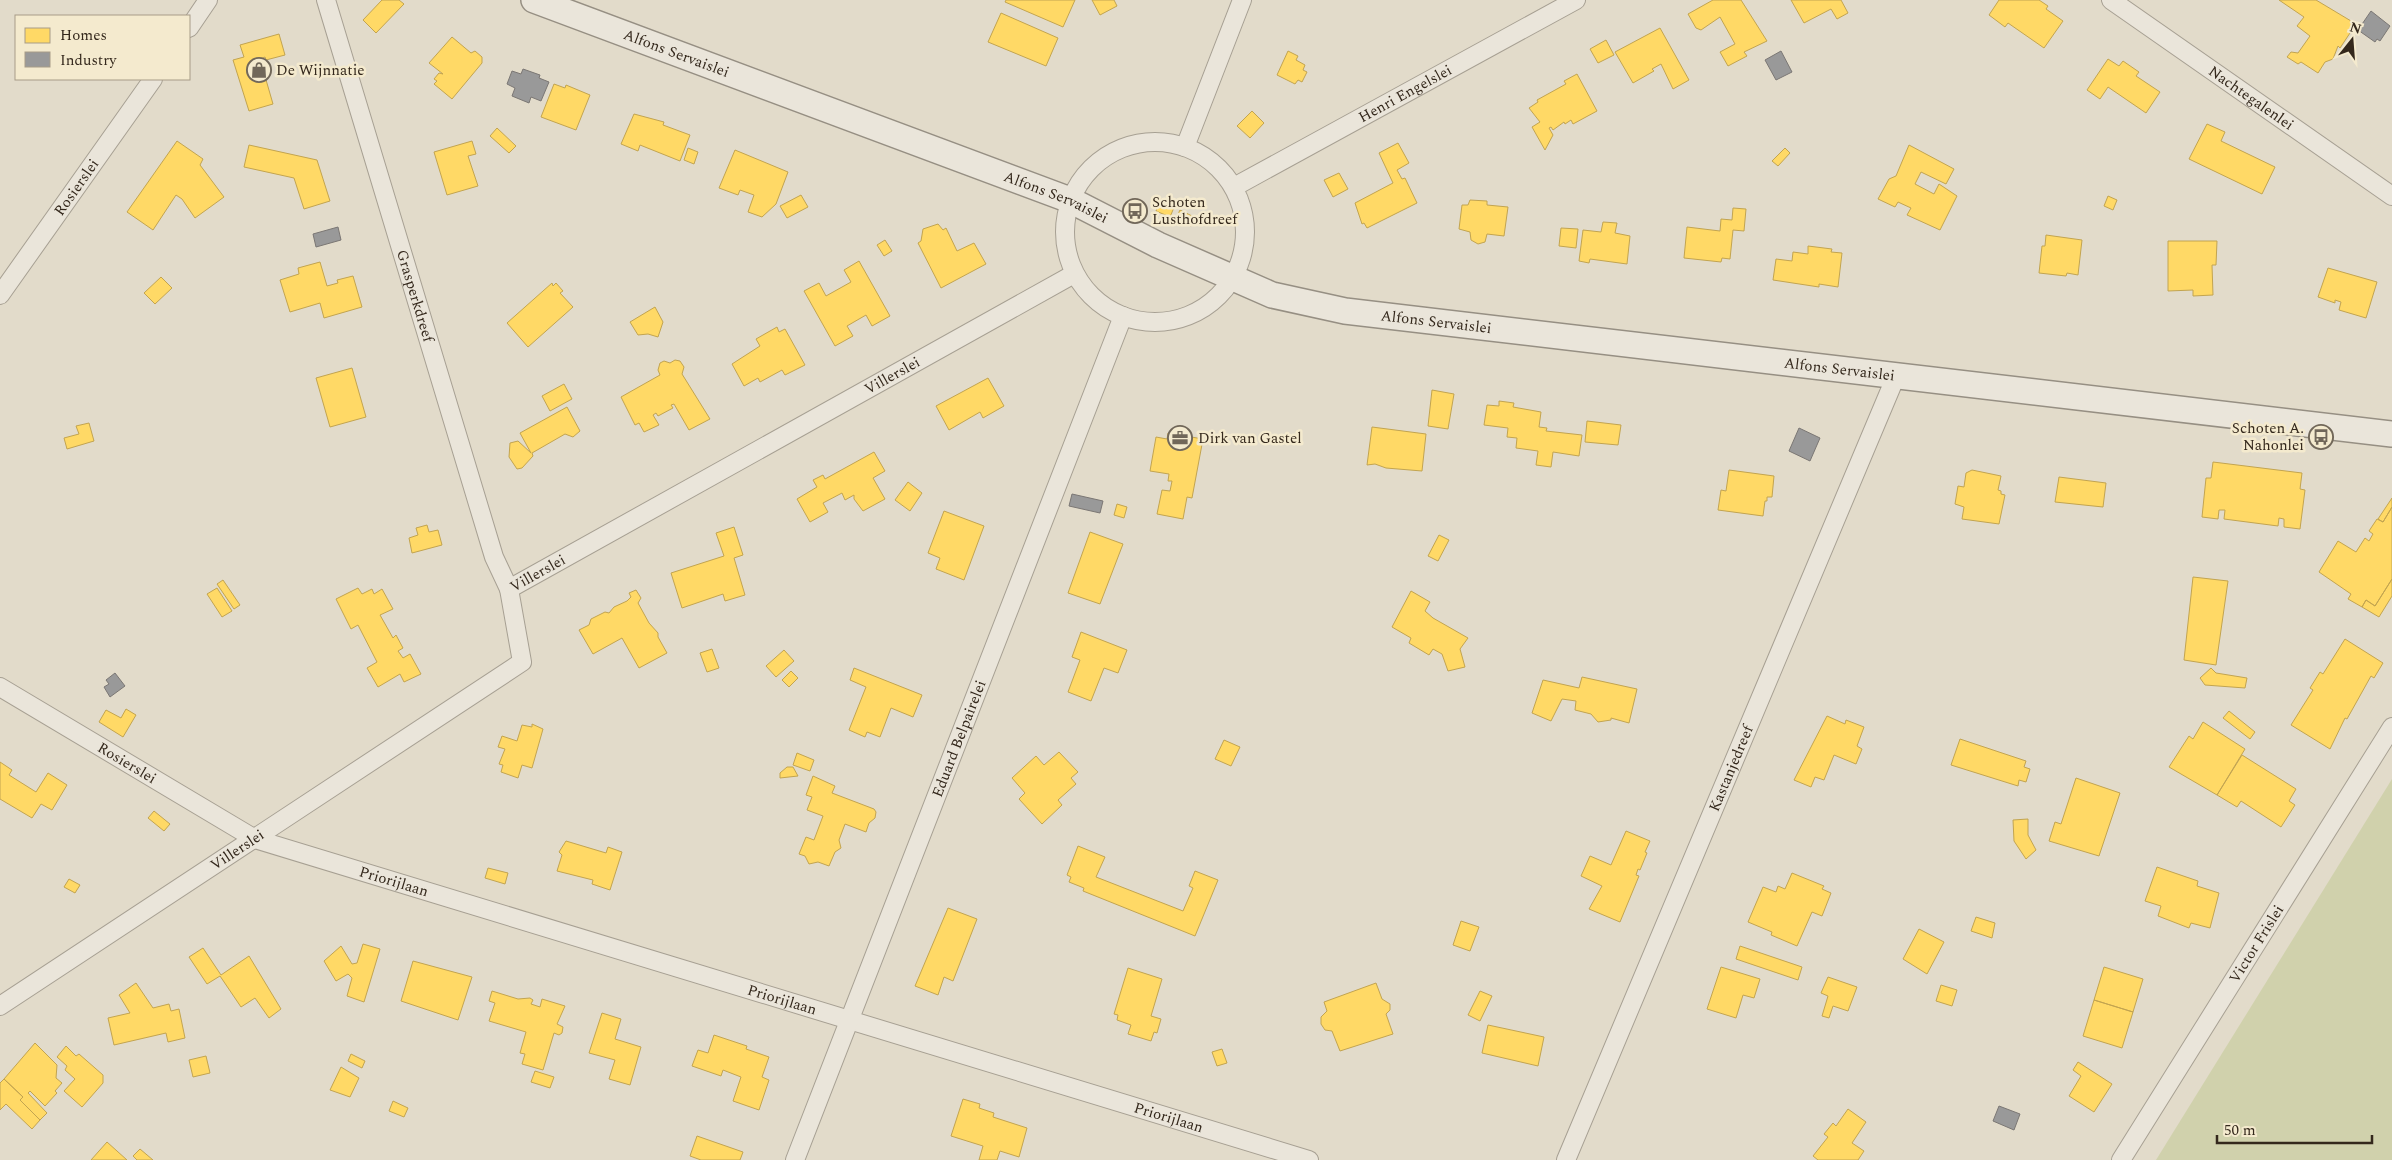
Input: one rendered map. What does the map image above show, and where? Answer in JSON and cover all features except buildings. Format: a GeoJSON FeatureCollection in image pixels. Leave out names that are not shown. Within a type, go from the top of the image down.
{"type":"FeatureCollection","features":[{"type":"Feature","properties":{"kind":"street"},"geometry":{"type":"LineString","coordinates":[[190,27],[208,0]]}},
{"type":"Feature","properties":{"kind":"street","name":"Grasperkdreef"},"geometry":{"type":"LineString","coordinates":[[326,0],[494,557],[509,589]]}},
{"type":"Feature","properties":{"kind":"street","name":"Alfons Servaislei"},"geometry":{"type":"LineString","coordinates":[[534,0],[1070,200],[1158,245],[1272,296],[1345,311],[2392,434]]}},
{"type":"Feature","properties":{"kind":"street"},"geometry":{"type":"LineString","coordinates":[[1185,147],[1242,0]]}},
{"type":"Feature","properties":{"kind":"street","name":"Henri Engelslei"},"geometry":{"type":"LineString","coordinates":[[1234,187],[1576,0]]}},
{"type":"Feature","properties":{"kind":"street","name":"Nachtegalenlei"},"geometry":{"type":"LineString","coordinates":[[2111,0],[2392,196]]}},
{"type":"Feature","properties":{"kind":"street","name":"Rosierslei"},"geometry":{"type":"LineString","coordinates":[[0,295],[152,80]]}},
{"type":"Feature","properties":{"kind":"street"},"geometry":{"type":"LineString","coordinates":[[1162,142],[1185,147],[1214,163],[1234,187],[1242,206],[1245,234],[1240,262],[1233,278],[1219,296],[1203,309],[1184,318],[1164,322],[1143,322],[1122,316],[1094,298],[1074,274],[1066,248],[1065,224],[1070,200],[1081,180],[1097,162],[1116,150],[1139,143],[1162,142]]}},
{"type":"Feature","properties":{"kind":"street","name":"Villerslei"},"geometry":{"type":"LineString","coordinates":[[0,1006],[522,662],[509,589],[1074,274]]}},
{"type":"Feature","properties":{"kind":"street","name":"Eduard Belpairelei"},"geometry":{"type":"LineString","coordinates":[[795,1160],[1122,316]]}},
{"type":"Feature","properties":{"kind":"street","name":"Kastanjedreef"},"geometry":{"type":"LineString","coordinates":[[1566,1160],[1896,376]]}},
{"type":"Feature","properties":{"kind":"street","name":"Rosierslei"},"geometry":{"type":"LineString","coordinates":[[0,687],[255,839]]}},
{"type":"Feature","properties":{"kind":"street","name":"Victor Frislei"},"geometry":{"type":"LineString","coordinates":[[2121,1160],[2392,727]]}},
{"type":"Feature","properties":{"kind":"street","name":"Priorijlaan"},"geometry":{"type":"LineString","coordinates":[[255,839],[1309,1160]]}},
{"type":"Feature","properties":{"kind":"green space"},"geometry":{"type":"Polygon","coordinates":[[[2392,779],[2392,1160],[2156,1160],[2392,779]]]}},
{"type":"Feature","properties":{"kind":"place","name":"De Wijnnatie"},"geometry":{"type":"Point","coordinates":[259,70]}},
{"type":"Feature","properties":{"kind":"place","name":"Schoten Lusthofdreef"},"geometry":{"type":"Point","coordinates":[1135,211]}},
{"type":"Feature","properties":{"kind":"place","name":"Schoten A. Nahonlei"},"geometry":{"type":"Point","coordinates":[2321,437]}},
{"type":"Feature","properties":{"kind":"place","name":"Dirk van Gastel"},"geometry":{"type":"Point","coordinates":[1180,438]}}]}
